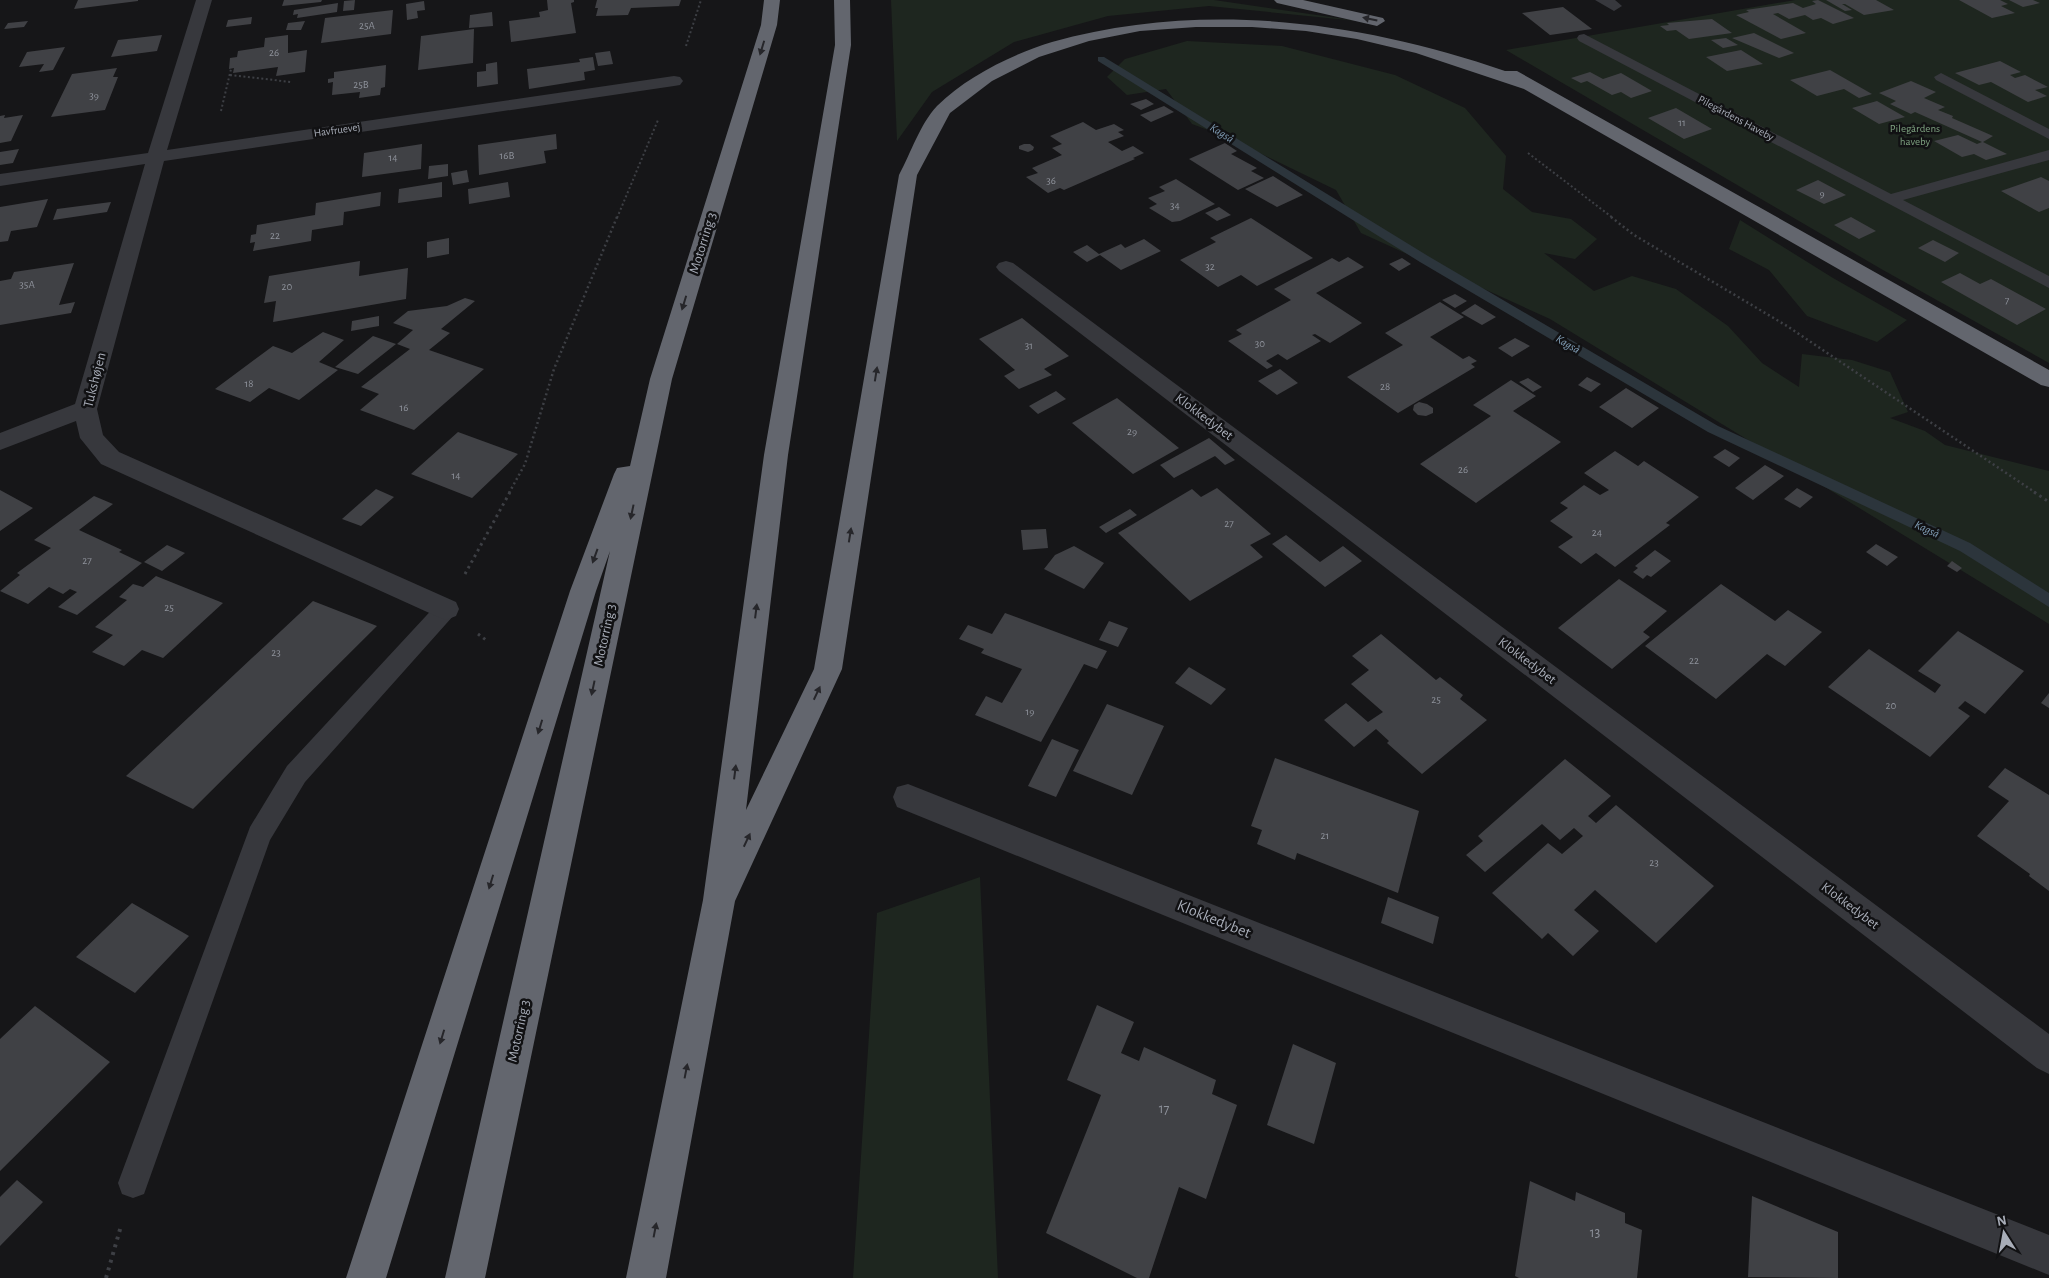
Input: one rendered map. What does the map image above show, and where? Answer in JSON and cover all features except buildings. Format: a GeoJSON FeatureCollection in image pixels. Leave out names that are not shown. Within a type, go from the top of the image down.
{"type":"FeatureCollection","features":[{"type":"Feature","properties":{"kind":"highway","name":"Motorring 3"},"geometry":{"type":"LineString","coordinates":[[465,1278],[661,378],[769,25],[772,0]]}},
{"type":"Feature","properties":{"kind":"highway"},"geometry":{"type":"LineString","coordinates":[[646,1278],[719,900],[776,455],[843,45],[842,0]]}},
{"type":"Feature","properties":{"kind":"highway"},"geometry":{"type":"LineString","coordinates":[[1282,0],[1395,24]]}},
{"type":"Feature","properties":{"kind":"highway"},"geometry":{"type":"LineString","coordinates":[[719,900],[828,669],[908,175],[942,110],[994,72],[1057,44],[1121,30],[1202,22],[1279,24],[1357,34],[1436,53],[1527,85]]}},
{"type":"Feature","properties":{"kind":"highway"},"geometry":{"type":"LineString","coordinates":[[1412,31],[1480,55],[1527,85],[2049,380]]}},
{"type":"Feature","properties":{"kind":"highway"},"geometry":{"type":"LineString","coordinates":[[366,1278],[583,591],[661,378]]}},
{"type":"Feature","properties":{"kind":"street","name":"Tukshøjen"},"geometry":{"type":"LineString","coordinates":[[204,0],[156,157],[85,409],[92,438],[110,458],[446,609]]}},
{"type":"Feature","properties":{"kind":"street","name":"Havfruevej"},"geometry":{"type":"LineString","coordinates":[[0,180],[674,80]]}},
{"type":"Feature","properties":{"kind":"street","name":"Klokkedybet"},"geometry":{"type":"LineString","coordinates":[[1006,267],[2049,1056]]}},
{"type":"Feature","properties":{"kind":"street"},"geometry":{"type":"LineString","coordinates":[[0,442],[85,409]]}},
{"type":"Feature","properties":{"kind":"street","name":"Klokkedybet"},"geometry":{"type":"LineString","coordinates":[[908,796],[2049,1255]]}},
{"type":"Feature","properties":{"kind":"lane","name":"Pilegårdens Haveby"},"geometry":{"type":"LineString","coordinates":[[1584,38],[2049,283]]}},
{"type":"Feature","properties":{"kind":"lane"},"geometry":{"type":"LineString","coordinates":[[1941,77],[2049,135]]}},
{"type":"Feature","properties":{"kind":"lane"},"geometry":{"type":"LineString","coordinates":[[1889,199],[2049,154]]}},
{"type":"Feature","properties":{"kind":"lane"},"geometry":{"type":"LineString","coordinates":[[133,1183],[259,835],[296,774],[446,609]]}},
{"type":"Feature","properties":{"kind":"path"},"geometry":{"type":"LineString","coordinates":[[446,609],[525,464],[554,369],[674,80],[701,0]]}},
{"type":"Feature","properties":{"kind":"path"},"geometry":{"type":"LineString","coordinates":[[230,75],[291,82]]}},
{"type":"Feature","properties":{"kind":"path"},"geometry":{"type":"LineString","coordinates":[[1528,153],[1634,235],[1787,326],[2049,502]]}},
{"type":"Feature","properties":{"kind":"path"},"geometry":{"type":"LineString","coordinates":[[106,1278],[133,1183]]}},
{"type":"Feature","properties":{"kind":"green space"},"geometry":{"type":"Polygon","coordinates":[[[891,0],[1214,0],[1358,21],[1209,6],[1108,16],[1014,42],[932,92],[897,141],[891,0]]]}},
{"type":"Feature","properties":{"kind":"green space","name":"Pilegårdens haveby"},"geometry":{"type":"Polygon","coordinates":[[[1795,0],[2049,0],[2049,363],[1883,270],[1506,50],[1795,0]]]}},
{"type":"Feature","properties":{"kind":"green space"},"geometry":{"type":"Polygon","coordinates":[[[1187,41],[1282,46],[1395,75],[1465,108],[1506,156],[1503,189],[1532,212],[1571,219],[1597,239],[1575,259],[1544,253],[1594,291],[1632,276],[1676,289],[1728,326],[1762,363],[1799,387],[1802,354],[1852,360],[1890,372],[1908,412],[1890,418],[1925,431],[1945,445],[2049,471],[2049,624],[1550,319],[1361,233],[1336,190],[1227,137],[1192,124],[1166,89],[1127,95],[1107,77],[1125,59],[1187,41]]]}},
{"type":"Feature","properties":{"kind":"green space"},"geometry":{"type":"Polygon","coordinates":[[[1740,220],[1833,278],[1907,320],[1877,342],[1807,316],[1769,270],[1729,249],[1740,220]]]}},
{"type":"Feature","properties":{"kind":"green space"},"geometry":{"type":"Polygon","coordinates":[[[980,877],[998,1278],[853,1278],[877,913],[980,877]]]}},
{"type":"Feature","properties":{"kind":"waterway","name":"Kagså"},"geometry":{"type":"LineString","coordinates":[[1101,59],[1424,259],[1713,429],[1965,547],[2049,601]]}}]}
